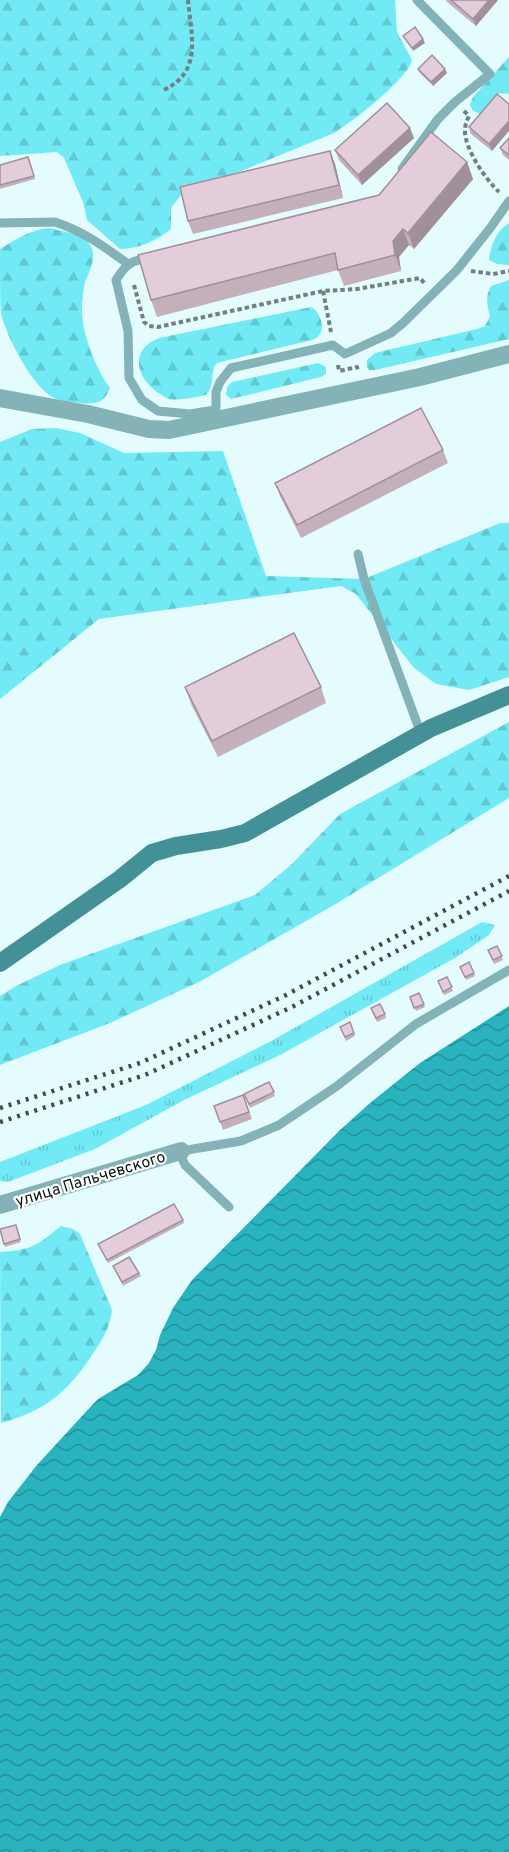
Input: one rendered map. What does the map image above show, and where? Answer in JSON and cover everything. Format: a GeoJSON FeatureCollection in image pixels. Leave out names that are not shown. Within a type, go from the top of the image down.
{"type":"FeatureCollection","features":[{"type":"Feature","properties":{"kind":"main road"},"geometry":{"type":"LineString","coordinates":[[0,963],[120,879],[152,853],[245,833],[421,734],[509,695]]}},
{"type":"Feature","properties":{"kind":"street"},"geometry":{"type":"LineString","coordinates":[[0,398],[88,414],[149,429],[169,430],[216,415],[420,377],[509,354]]}},
{"type":"Feature","properties":{"kind":"street","name":"улица Пальчевского"},"geometry":{"type":"LineString","coordinates":[[0,1205],[181,1151]]}},
{"type":"Feature","properties":{"kind":"lane"},"geometry":{"type":"LineString","coordinates":[[399,172],[438,119],[490,74],[417,0]]}},
{"type":"Feature","properties":{"kind":"lane"},"geometry":{"type":"LineString","coordinates":[[165,253],[134,260],[116,280],[128,331],[129,378],[142,400],[158,411],[216,415],[216,392],[220,382],[231,368],[333,345],[345,354],[391,333],[457,270],[491,227],[506,198]]}},
{"type":"Feature","properties":{"kind":"lane"},"geometry":{"type":"LineString","coordinates":[[0,223],[55,222],[62,224],[75,229],[128,264]]}},
{"type":"Feature","properties":{"kind":"lane"},"geometry":{"type":"LineString","coordinates":[[358,554],[364,579],[421,734]]}},
{"type":"Feature","properties":{"kind":"lane"},"geometry":{"type":"LineString","coordinates":[[229,1207],[185,1164],[181,1151],[241,1141],[279,1125],[337,1086],[416,1024],[509,970]]}},
{"type":"Feature","properties":{"kind":"path"},"geometry":{"type":"LineString","coordinates":[[164,90],[181,79],[187,72],[193,54],[188,0]]}},
{"type":"Feature","properties":{"kind":"path"},"geometry":{"type":"LineString","coordinates":[[469,116],[465,137],[477,165],[496,191],[506,198]]}},
{"type":"Feature","properties":{"kind":"path"},"geometry":{"type":"LineString","coordinates":[[128,264],[144,322],[150,326],[170,326],[323,291],[357,289],[420,278],[432,294]]}},
{"type":"Feature","properties":{"kind":"path"},"geometry":{"type":"LineString","coordinates":[[457,270],[493,274],[509,272]]}},
{"type":"Feature","properties":{"kind":"path"},"geometry":{"type":"LineString","coordinates":[[323,291],[333,345]]}},
{"type":"Feature","properties":{"kind":"green space"},"geometry":{"type":"Polygon","coordinates":[[[0,0],[395,0],[397,32],[412,60],[401,78],[353,120],[334,133],[180,196],[171,208],[171,229],[147,243],[134,248],[120,249],[87,220],[83,202],[64,158],[57,152],[0,156],[0,0]]]}},
{"type":"Feature","properties":{"kind":"green space"},"geometry":{"type":"Polygon","coordinates":[[[509,57],[509,94],[500,93],[481,114],[473,111],[470,105],[473,97],[509,57]]]}},
{"type":"Feature","properties":{"kind":"green space"},"geometry":{"type":"Polygon","coordinates":[[[509,223],[509,265],[497,264],[489,260],[491,249],[498,234],[509,223]]]}},
{"type":"Feature","properties":{"kind":"green space"},"geometry":{"type":"Polygon","coordinates":[[[49,228],[80,236],[88,242],[93,253],[92,264],[84,286],[82,304],[84,330],[91,351],[110,388],[103,399],[95,403],[64,401],[46,392],[29,373],[1,314],[0,249],[29,233],[49,228]]]}},
{"type":"Feature","properties":{"kind":"green space"},"geometry":{"type":"Polygon","coordinates":[[[509,280],[509,339],[375,370],[369,370],[367,367],[367,360],[375,353],[485,326],[490,316],[487,301],[491,286],[509,280]]]}},
{"type":"Feature","properties":{"kind":"green space"},"geometry":{"type":"Polygon","coordinates":[[[311,307],[319,315],[321,323],[318,337],[217,363],[213,370],[211,387],[206,395],[183,399],[168,398],[150,386],[140,371],[139,363],[143,349],[159,338],[311,307]]]}},
{"type":"Feature","properties":{"kind":"green space"},"geometry":{"type":"Polygon","coordinates":[[[318,363],[326,367],[326,374],[321,377],[231,399],[226,395],[227,387],[232,382],[318,363]]]}},
{"type":"Feature","properties":{"kind":"green space"},"geometry":{"type":"Polygon","coordinates":[[[56,428],[80,433],[124,453],[223,451],[266,576],[364,579],[500,523],[509,523],[509,677],[469,690],[436,684],[414,668],[356,594],[341,586],[99,619],[0,699],[0,442],[32,429],[56,428]]]}},
{"type":"Feature","properties":{"kind":"green space"},"geometry":{"type":"Polygon","coordinates":[[[509,722],[509,798],[334,905],[201,981],[110,1023],[0,1065],[0,996],[60,965],[255,895],[292,864],[340,814],[509,722]]]}},
{"type":"Feature","properties":{"kind":"green space"},"geometry":{"type":"Polygon","coordinates":[[[482,922],[495,925],[489,935],[455,958],[280,1055],[184,1100],[95,1149],[8,1182],[0,1181],[0,1162],[146,1105],[273,1040],[482,922]]]}},
{"type":"Feature","properties":{"kind":"green space"},"geometry":{"type":"Polygon","coordinates":[[[61,1226],[73,1229],[80,1234],[112,1310],[110,1322],[85,1366],[55,1398],[44,1406],[1,1423],[0,1252],[33,1246],[61,1226]]]}},
{"type":"Feature","properties":{"kind":"water"},"geometry":{"type":"Polygon","coordinates":[[[509,1006],[509,1852],[0,1852],[0,1517],[8,1502],[37,1465],[98,1399],[138,1375],[149,1363],[173,1308],[192,1280],[340,1130],[420,1063],[509,1006]]]}},
{"type":"Feature","properties":{"kind":"building"},"geometry":{"type":"Polygon","coordinates":[[[451,0],[489,0],[473,19],[451,0]]]}},
{"type":"Feature","properties":{"kind":"building"},"geometry":{"type":"Polygon","coordinates":[[[415,27],[423,39],[412,48],[403,36],[415,27]]]}},
{"type":"Feature","properties":{"kind":"building"},"geometry":{"type":"Polygon","coordinates":[[[432,55],[445,69],[431,82],[418,69],[432,55]]]}},
{"type":"Feature","properties":{"kind":"building"},"geometry":{"type":"Polygon","coordinates":[[[497,94],[509,104],[509,121],[489,144],[469,127],[497,94]]]}},
{"type":"Feature","properties":{"kind":"building"},"geometry":{"type":"Polygon","coordinates":[[[387,103],[410,128],[358,175],[335,150],[387,103]]]}},
{"type":"Feature","properties":{"kind":"building"},"geometry":{"type":"Polygon","coordinates":[[[431,132],[467,162],[408,233],[403,229],[393,241],[395,255],[338,270],[335,253],[151,300],[138,255],[379,195],[431,132]]]}},
{"type":"Feature","properties":{"kind":"building"},"geometry":{"type":"Polygon","coordinates":[[[509,138],[509,155],[500,148],[509,138]]]}},
{"type":"Feature","properties":{"kind":"building"},"geometry":{"type":"Polygon","coordinates":[[[330,151],[339,185],[188,221],[180,187],[330,151]]]}},
{"type":"Feature","properties":{"kind":"building"},"geometry":{"type":"Polygon","coordinates":[[[28,157],[34,176],[0,185],[0,165],[28,157]]]}},
{"type":"Feature","properties":{"kind":"building"},"geometry":{"type":"Polygon","coordinates":[[[421,408],[443,450],[297,525],[275,483],[421,408]]]}},
{"type":"Feature","properties":{"kind":"building"},"geometry":{"type":"Polygon","coordinates":[[[294,633],[321,687],[212,741],[185,687],[294,633]]]}},
{"type":"Feature","properties":{"kind":"building"},"geometry":{"type":"Polygon","coordinates":[[[497,946],[502,956],[493,960],[488,950],[497,946]]]}},
{"type":"Feature","properties":{"kind":"building"},"geometry":{"type":"Polygon","coordinates":[[[469,962],[474,973],[465,977],[460,967],[469,962]]]}},
{"type":"Feature","properties":{"kind":"building"},"geometry":{"type":"Polygon","coordinates":[[[447,977],[452,987],[443,992],[438,981],[447,977]]]}},
{"type":"Feature","properties":{"kind":"building"},"geometry":{"type":"Polygon","coordinates":[[[419,993],[424,1004],[414,1008],[410,997],[419,993]]]}},
{"type":"Feature","properties":{"kind":"building"},"geometry":{"type":"Polygon","coordinates":[[[380,1004],[385,1014],[376,1018],[371,1008],[380,1004]]]}},
{"type":"Feature","properties":{"kind":"building"},"geometry":{"type":"Polygon","coordinates":[[[350,1022],[354,1033],[345,1037],[340,1027],[350,1022]]]}},
{"type":"Feature","properties":{"kind":"building"},"geometry":{"type":"Polygon","coordinates":[[[269,1082],[274,1092],[249,1104],[244,1094],[269,1082]]]}},
{"type":"Feature","properties":{"kind":"building"},"geometry":{"type":"Polygon","coordinates":[[[243,1095],[249,1112],[220,1122],[214,1106],[243,1095]]]}},
{"type":"Feature","properties":{"kind":"building"},"geometry":{"type":"Polygon","coordinates":[[[174,1204],[183,1220],[107,1260],[98,1244],[174,1204]]]}},
{"type":"Feature","properties":{"kind":"building"},"geometry":{"type":"Polygon","coordinates":[[[16,1225],[20,1239],[4,1244],[0,1229],[16,1225]]]}},
{"type":"Feature","properties":{"kind":"building"},"geometry":{"type":"Polygon","coordinates":[[[129,1257],[139,1273],[122,1282],[113,1266],[129,1257]]]}},
{"type":"Feature","properties":{"kind":"railway"},"geometry":{"type":"LineString","coordinates":[[0,1108],[140,1063],[286,995],[509,876]]}},
{"type":"Feature","properties":{"kind":"railway"},"geometry":{"type":"LineString","coordinates":[[0,1122],[145,1075],[292,1007],[509,891]]}}]}
